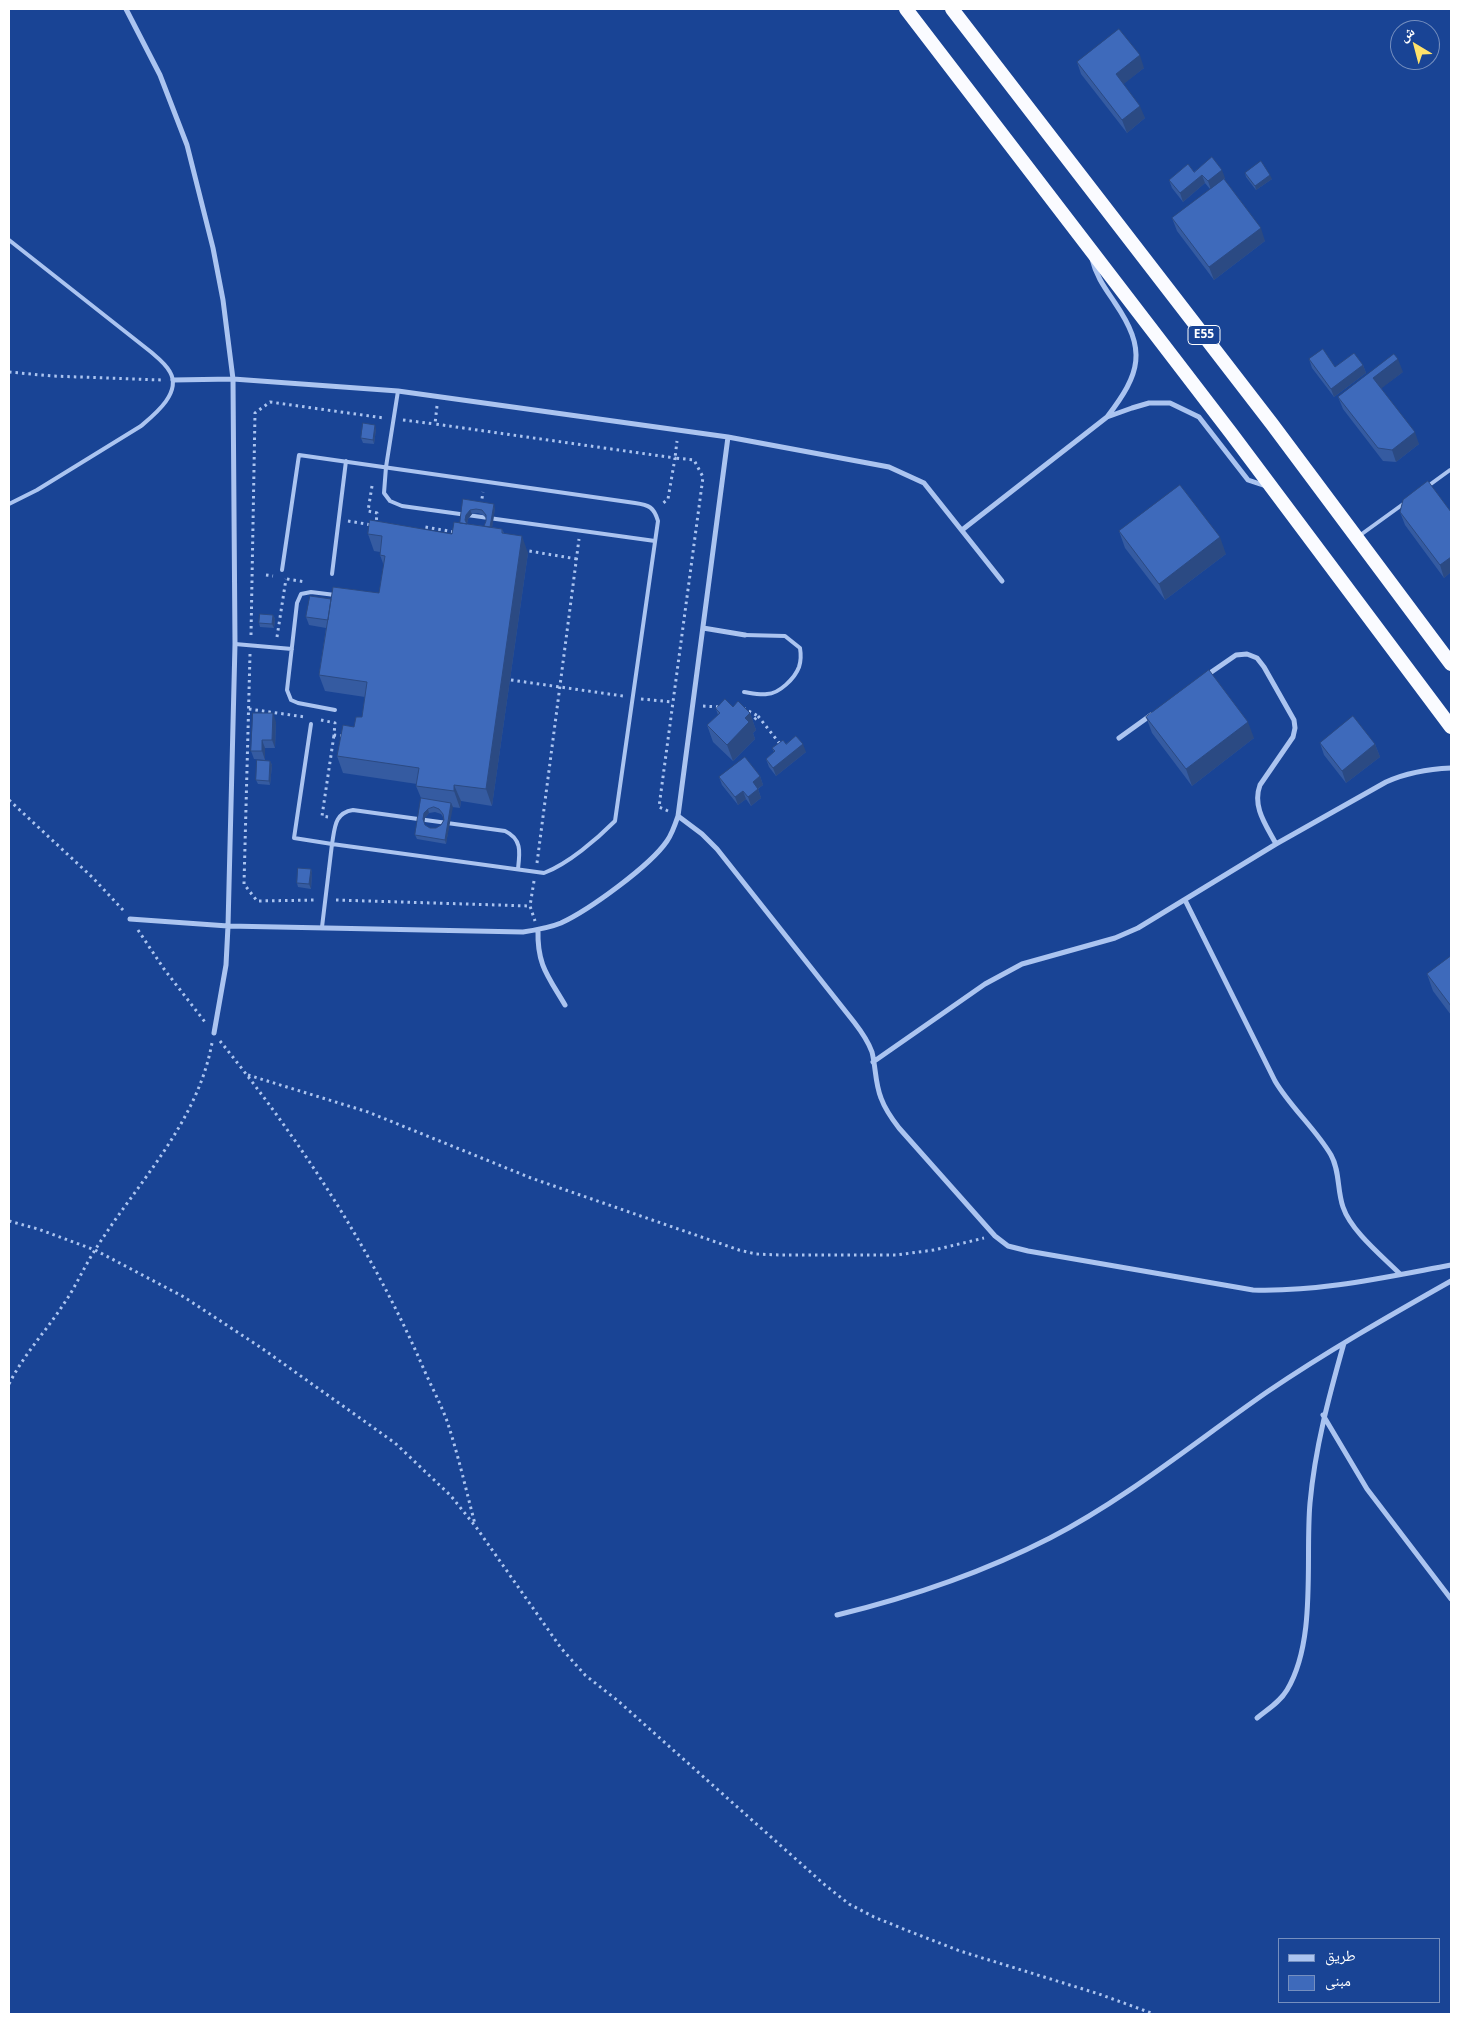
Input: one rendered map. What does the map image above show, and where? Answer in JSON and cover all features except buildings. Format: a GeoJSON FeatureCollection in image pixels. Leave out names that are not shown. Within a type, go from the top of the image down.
{"type":"FeatureCollection","features":[{"type":"Feature","properties":{"kind":"highway","name":"E55"},"geometry":{"type":"LineString","coordinates":[[906,9],[1088,244],[1451,727]]}},
{"type":"Feature","properties":{"kind":"highway","name":"E55"},"geometry":{"type":"LineString","coordinates":[[952,9],[1272,424],[1451,664]]}},
{"type":"Feature","properties":{"kind":"street"},"geometry":{"type":"LineString","coordinates":[[126,9],[160,76],[187,145],[213,248],[223,300],[233,379],[235,644],[228,926],[226,965],[214,1033]]}},
{"type":"Feature","properties":{"kind":"street"},"geometry":{"type":"LineString","coordinates":[[962,530],[1107,417],[1122,397],[1131,380],[1136,360],[1135,341],[1128,321],[1096,275],[1088,244]]}},
{"type":"Feature","properties":{"kind":"street"},"geometry":{"type":"LineString","coordinates":[[173,380],[233,379],[398,391],[728,437],[889,467],[924,483],[1002,582]]}},
{"type":"Feature","properties":{"kind":"street"},"geometry":{"type":"LineString","coordinates":[[1107,417],[1149,403],[1170,403],[1199,417],[1248,480],[1273,489]]}},
{"type":"Feature","properties":{"kind":"street"},"geometry":{"type":"LineString","coordinates":[[130,919],[228,926],[524,932],[560,923],[586,908],[632,875],[654,857],[668,840],[678,816],[728,437]]}},
{"type":"Feature","properties":{"kind":"street"},"geometry":{"type":"LineString","coordinates":[[703,628],[745,635]]}},
{"type":"Feature","properties":{"kind":"street"},"geometry":{"type":"LineString","coordinates":[[1203,678],[1236,656],[1246,654],[1257,658],[1264,666],[1294,720],[1293,737],[1260,785],[1257,793],[1260,813],[1276,844]]}},
{"type":"Feature","properties":{"kind":"street"},"geometry":{"type":"LineString","coordinates":[[1119,738],[1157,711]]}},
{"type":"Feature","properties":{"kind":"street"},"geometry":{"type":"LineString","coordinates":[[873,1062],[1005,972],[1044,957],[1115,938],[1138,928],[1276,844],[1402,774],[1418,770],[1451,768]]}},
{"type":"Feature","properties":{"kind":"street"},"geometry":{"type":"LineString","coordinates":[[678,816],[702,834],[717,849],[854,1022],[868,1042],[876,1083],[887,1112],[899,1128],[995,1236],[1008,1246],[1253,1290],[1285,1291],[1319,1288],[1451,1265]]}},
{"type":"Feature","properties":{"kind":"street"},"geometry":{"type":"LineString","coordinates":[[1186,900],[1275,1082],[1286,1099],[1323,1141],[1332,1158],[1338,1174],[1343,1207],[1349,1220],[1400,1274]]}},
{"type":"Feature","properties":{"kind":"street"},"geometry":{"type":"LineString","coordinates":[[538,930],[538,949],[541,963],[565,1005]]}},
{"type":"Feature","properties":{"kind":"street"},"geometry":{"type":"LineString","coordinates":[[837,1615],[925,1591],[1010,1558],[1051,1537],[1129,1490],[1267,1392],[1344,1343],[1451,1281]]}},
{"type":"Feature","properties":{"kind":"street"},"geometry":{"type":"LineString","coordinates":[[1257,1718],[1276,1704],[1287,1691],[1301,1655],[1306,1629],[1310,1503],[1323,1416],[1344,1343]]}},
{"type":"Feature","properties":{"kind":"street"},"geometry":{"type":"LineString","coordinates":[[1323,1416],[1367,1489],[1451,1599]]}},
{"type":"Feature","properties":{"kind":"lane"},"geometry":{"type":"LineString","coordinates":[[9,240],[151,352],[171,372],[173,380],[171,392],[165,402],[141,426],[37,490],[9,504]]}},
{"type":"Feature","properties":{"kind":"lane"},"geometry":{"type":"LineString","coordinates":[[398,391],[386,467],[384,493],[390,501],[402,506],[655,542]]}},
{"type":"Feature","properties":{"kind":"lane"},"geometry":{"type":"LineString","coordinates":[[282,570],[299,455],[636,503],[650,506],[655,511],[658,521],[615,821],[556,868],[544,873],[535,872],[294,838],[311,724]]}},
{"type":"Feature","properties":{"kind":"lane"},"geometry":{"type":"LineString","coordinates":[[332,574],[346,462]]}},
{"type":"Feature","properties":{"kind":"lane"},"geometry":{"type":"LineString","coordinates":[[1427,487],[1450,470]]}},
{"type":"Feature","properties":{"kind":"lane"},"geometry":{"type":"LineString","coordinates":[[1357,537],[1411,498]]}},
{"type":"Feature","properties":{"kind":"lane"},"geometry":{"type":"LineString","coordinates":[[335,710],[298,703],[291,700],[287,690],[297,603],[301,594],[311,592],[344,596]]}},
{"type":"Feature","properties":{"kind":"lane"},"geometry":{"type":"LineString","coordinates":[[744,692],[769,694],[780,689],[792,679],[799,669],[801,657],[800,648],[785,636],[745,635]]}},
{"type":"Feature","properties":{"kind":"lane"},"geometry":{"type":"LineString","coordinates":[[235,644],[292,649]]}},
{"type":"Feature","properties":{"kind":"lane"},"geometry":{"type":"LineString","coordinates":[[322,928],[332,844],[337,819],[344,811],[353,810],[505,831],[513,835],[519,842],[518,869]]}},
{"type":"Feature","properties":{"kind":"path"},"geometry":{"type":"LineString","coordinates":[[9,372],[52,376],[173,380]]}},
{"type":"Feature","properties":{"kind":"path"},"geometry":{"type":"LineString","coordinates":[[435,424],[438,397]]}},
{"type":"Feature","properties":{"kind":"path"},"geometry":{"type":"LineString","coordinates":[[530,906],[258,900],[244,884],[255,413],[270,402],[694,460],[703,477],[659,806],[678,816]]}},
{"type":"Feature","properties":{"kind":"path"},"geometry":{"type":"LineString","coordinates":[[655,511],[668,499],[679,430]]}},
{"type":"Feature","properties":{"kind":"path"},"geometry":{"type":"LineString","coordinates":[[374,534],[377,513],[368,511],[375,466]]}},
{"type":"Feature","properties":{"kind":"path"},"geometry":{"type":"LineString","coordinates":[[434,535],[438,511]]}},
{"type":"Feature","properties":{"kind":"path"},"geometry":{"type":"LineString","coordinates":[[339,520],[386,527]]}},
{"type":"Feature","properties":{"kind":"path"},"geometry":{"type":"LineString","coordinates":[[425,533],[425,527],[460,533]]}},
{"type":"Feature","properties":{"kind":"path"},"geometry":{"type":"LineString","coordinates":[[538,930],[530,906],[580,531]]}},
{"type":"Feature","properties":{"kind":"path"},"geometry":{"type":"LineString","coordinates":[[520,549],[577,558]]}},
{"type":"Feature","properties":{"kind":"path"},"geometry":{"type":"LineString","coordinates":[[266,575],[286,579],[276,648]]}},
{"type":"Feature","properties":{"kind":"path"},"geometry":{"type":"LineString","coordinates":[[511,680],[673,702]]}},
{"type":"Feature","properties":{"kind":"path"},"geometry":{"type":"LineString","coordinates":[[693,706],[726,708]]}},
{"type":"Feature","properties":{"kind":"path"},"geometry":{"type":"LineString","coordinates":[[735,708],[744,708],[758,716],[780,744]]}},
{"type":"Feature","properties":{"kind":"path"},"geometry":{"type":"LineString","coordinates":[[750,724],[758,716]]}},
{"type":"Feature","properties":{"kind":"path"},"geometry":{"type":"LineString","coordinates":[[334,736],[322,816],[337,819]]}},
{"type":"Feature","properties":{"kind":"path"},"geometry":{"type":"LineString","coordinates":[[9,800],[92,877],[130,919],[164,969],[248,1075],[324,1183],[378,1274],[413,1344],[446,1421],[476,1527]]}},
{"type":"Feature","properties":{"kind":"path"},"geometry":{"type":"LineString","coordinates":[[9,1384],[17,1368],[65,1302],[95,1250],[176,1133],[195,1099],[208,1065],[214,1033]]}},
{"type":"Feature","properties":{"kind":"path"},"geometry":{"type":"LineString","coordinates":[[248,1075],[368,1112],[531,1178],[739,1250],[756,1254],[896,1255],[934,1250],[995,1236]]}},
{"type":"Feature","properties":{"kind":"path"},"geometry":{"type":"LineString","coordinates":[[9,1221],[38,1229],[95,1250],[184,1297],[260,1347],[395,1443],[445,1490],[476,1527],[561,1648],[585,1675],[617,1700],[825,1885],[850,1904],[882,1920],[960,1950],[1099,1994],[1154,2014]]}}]}
